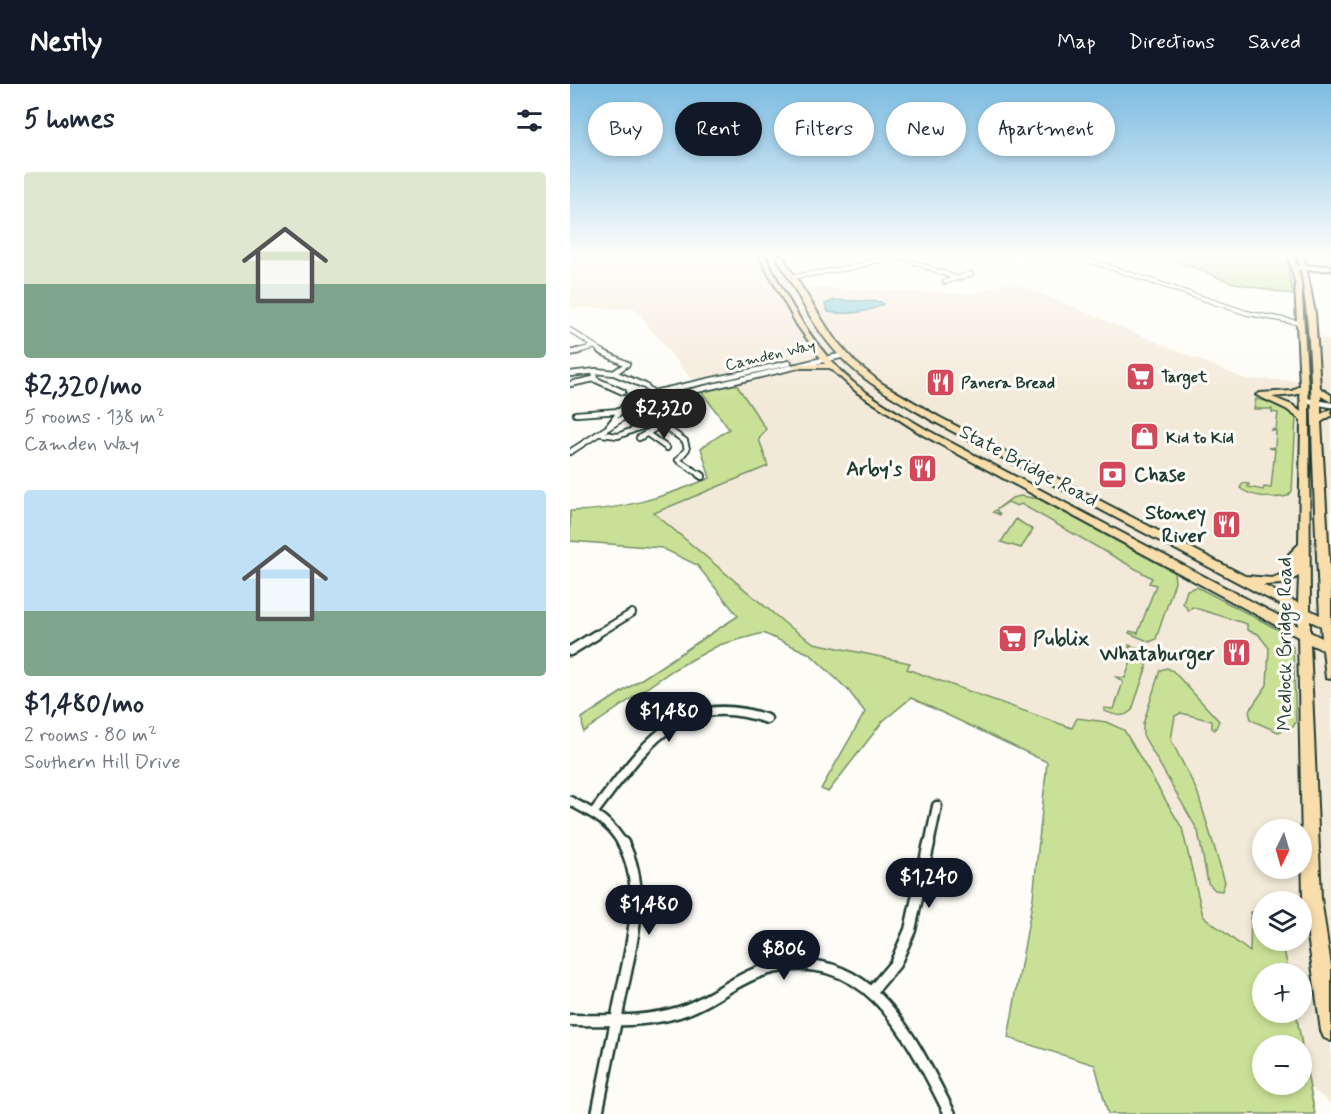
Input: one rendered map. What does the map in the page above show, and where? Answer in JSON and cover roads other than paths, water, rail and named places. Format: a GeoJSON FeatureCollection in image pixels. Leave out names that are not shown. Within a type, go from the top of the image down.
{"type":"FeatureCollection","features":[{"type":"Feature","properties":{"kind":"highway","name":"State Bridge Road"},"geometry":{"type":"LineString","coordinates":[[788,304],[800,326],[827,360],[875,402],[926,433],[1330,649]]}},
{"type":"Feature","properties":{"kind":"highway","name":"State Bridge Road"},"geometry":{"type":"LineString","coordinates":[[808,304],[830,340],[842,353],[860,370],[891,392],[936,419],[1329,625]]}},
{"type":"Feature","properties":{"kind":"highway","name":"Medlock Bridge Road"},"geometry":{"type":"LineString","coordinates":[[1300,304],[1305,401],[1304,635],[1311,898],[1331,1031]]}},
{"type":"Feature","properties":{"kind":"highway","name":"Medlock Bridge Road"},"geometry":{"type":"LineString","coordinates":[[1311,304],[1331,674]]}},
{"type":"Feature","properties":{"kind":"highway"},"geometry":{"type":"LineString","coordinates":[[797,364],[811,353],[813,344]]}},
{"type":"Feature","properties":{"kind":"highway"},"geometry":{"type":"LineString","coordinates":[[797,364],[827,360]]}},
{"type":"Feature","properties":{"kind":"highway"},"geometry":{"type":"LineString","coordinates":[[1304,387],[1294,393],[1260,395],[1289,407],[1305,419]]}},
{"type":"Feature","properties":{"kind":"highway"},"geometry":{"type":"LineString","coordinates":[[1316,389],[1331,399]]}},
{"type":"Feature","properties":{"kind":"highway"},"geometry":{"type":"LineString","coordinates":[[1318,420],[1331,412]]}},
{"type":"Feature","properties":{"kind":"highway"},"geometry":{"type":"LineString","coordinates":[[1236,576],[1266,582],[1286,580],[1294,574],[1295,554],[1305,546]]}},
{"type":"Feature","properties":{"kind":"street"},"geometry":{"type":"LineString","coordinates":[[1221,304],[1251,314],[1300,321]]}},
{"type":"Feature","properties":{"kind":"street"},"geometry":{"type":"LineString","coordinates":[[570,330],[593,347],[627,364],[614,373]]}},
{"type":"Feature","properties":{"kind":"street"},"geometry":{"type":"LineString","coordinates":[[570,335],[577,334]]}},
{"type":"Feature","properties":{"kind":"street"},"geometry":{"type":"LineString","coordinates":[[570,353],[593,347]]}},
{"type":"Feature","properties":{"kind":"street","name":"Camden Way"},"geometry":{"type":"LineString","coordinates":[[602,434],[627,402],[652,392],[827,360],[842,353]]}},
{"type":"Feature","properties":{"kind":"street","name":"Camden Way"},"geometry":{"type":"LineString","coordinates":[[602,434],[640,407],[659,399],[797,364]]}},
{"type":"Feature","properties":{"kind":"street"},"geometry":{"type":"LineString","coordinates":[[594,380],[596,371]]}},
{"type":"Feature","properties":{"kind":"street"},"geometry":{"type":"LineString","coordinates":[[570,374],[596,371],[614,373],[645,386],[659,399]]}},
{"type":"Feature","properties":{"kind":"street"},"geometry":{"type":"LineString","coordinates":[[570,384],[594,380],[623,392]]}},
{"type":"Feature","properties":{"kind":"street"},"geometry":{"type":"LineString","coordinates":[[1305,401],[1331,406]]}},
{"type":"Feature","properties":{"kind":"street"},"geometry":{"type":"LineString","coordinates":[[639,438],[661,424],[666,418],[688,409]]}},
{"type":"Feature","properties":{"kind":"street"},"geometry":{"type":"LineString","coordinates":[[576,414],[620,411]]}},
{"type":"Feature","properties":{"kind":"street"},"geometry":{"type":"LineString","coordinates":[[570,452],[602,434],[618,436],[646,425],[661,424],[685,441],[687,449],[678,460],[702,476]]}},
{"type":"Feature","properties":{"kind":"street"},"geometry":{"type":"LineString","coordinates":[[646,433],[667,448]]}},
{"type":"Feature","properties":{"kind":"street"},"geometry":{"type":"LineString","coordinates":[[570,651],[633,613]]}},
{"type":"Feature","properties":{"kind":"street"},"geometry":{"type":"LineString","coordinates":[[594,812],[651,741],[680,719],[701,712],[722,709],[767,719]]}},
{"type":"Feature","properties":{"kind":"street"},"geometry":{"type":"LineString","coordinates":[[570,801],[594,812],[622,840],[631,859],[637,882],[637,926],[597,1114]]}},
{"type":"Feature","properties":{"kind":"street"},"geometry":{"type":"LineString","coordinates":[[873,990],[895,964],[910,930],[938,806]]}},
{"type":"Feature","properties":{"kind":"street"},"geometry":{"type":"LineString","coordinates":[[570,1020],[655,1017],[680,1012],[704,1002],[747,976],[788,965],[832,969],[853,977],[873,990],[890,1008],[906,1031],[950,1114]]}},
{"type":"Feature","properties":{"kind":"water"},"geometry":{"type":"Polygon","coordinates":[[[825,304],[883,304],[857,312],[828,312],[825,304]]]}},
{"type":"Feature","properties":{"kind":"place","name":"Target"},"geometry":{"type":"Point","coordinates":[1140,376]}},
{"type":"Feature","properties":{"kind":"place","name":"Panera Bread"},"geometry":{"type":"Point","coordinates":[940,382]}},
{"type":"Feature","properties":{"kind":"place","name":"Kid to Kid"},"geometry":{"type":"Point","coordinates":[1145,437]}},
{"type":"Feature","properties":{"kind":"place","name":"Arby's"},"geometry":{"type":"Point","coordinates":[923,468]}},
{"type":"Feature","properties":{"kind":"place","name":"Chase"},"geometry":{"type":"Point","coordinates":[1113,474]}},
{"type":"Feature","properties":{"kind":"place","name":"Stoney River"},"geometry":{"type":"Point","coordinates":[1227,524]}},
{"type":"Feature","properties":{"kind":"place","name":"Publix"},"geometry":{"type":"Point","coordinates":[1012,638]}},
{"type":"Feature","properties":{"kind":"place","name":"Whataburger"},"geometry":{"type":"Point","coordinates":[1236,653]}}]}
